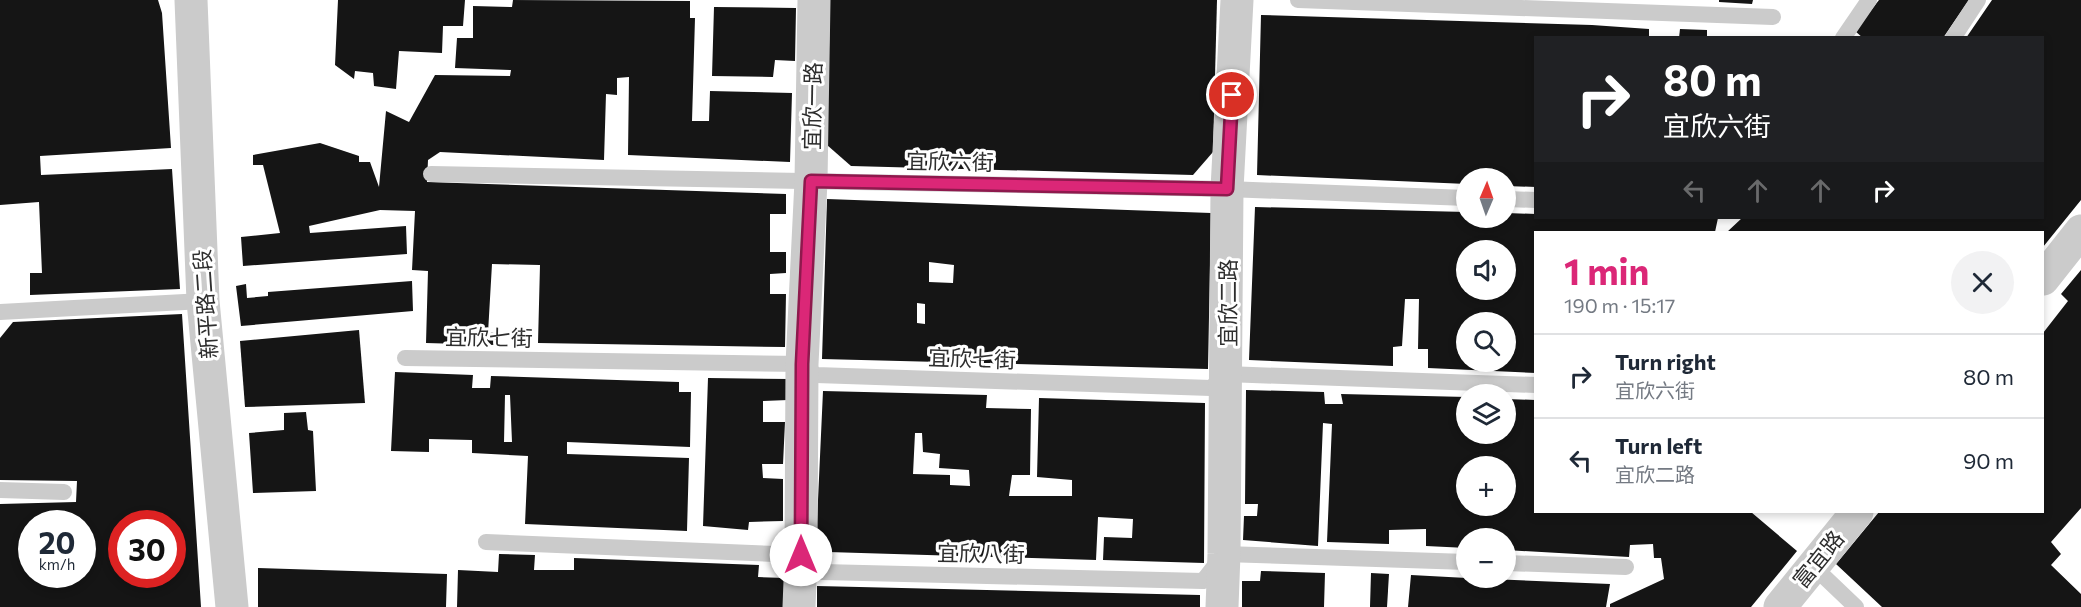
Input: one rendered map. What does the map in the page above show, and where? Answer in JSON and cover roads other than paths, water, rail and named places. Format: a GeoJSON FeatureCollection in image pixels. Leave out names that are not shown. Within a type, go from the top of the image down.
{"type":"FeatureCollection","features":[{"type":"Feature","properties":{"kind":"street","name":"新平路二段"},"geometry":{"type":"LineString","coordinates":[[191,0],[203,302],[231,607]]}},
{"type":"Feature","properties":{"kind":"street","name":"宜欣一路"},"geometry":{"type":"LineString","coordinates":[[799,607],[802,364],[811,181],[814,0]]}},
{"type":"Feature","properties":{"kind":"street","name":"宜欣二路"},"geometry":{"type":"LineString","coordinates":[[1222,607],[1227,189],[1237,0]]}},
{"type":"Feature","properties":{"kind":"street"},"geometry":{"type":"LineString","coordinates":[[2044,278],[2081,231]]}},
{"type":"Feature","properties":{"kind":"street","name":"富宜路"},"geometry":{"type":"LineString","coordinates":[[1780,607],[1856,513]]}},
{"type":"Feature","properties":{"kind":"lane"},"geometry":{"type":"LineString","coordinates":[[1298,0],[1773,17]]}},
{"type":"Feature","properties":{"kind":"lane"},"geometry":{"type":"LineString","coordinates":[[1844,36],[1869,0]]}},
{"type":"Feature","properties":{"kind":"lane"},"geometry":{"type":"LineString","coordinates":[[1954,36],[1978,0]]}},
{"type":"Feature","properties":{"kind":"lane","name":"宜欣六街"},"geometry":{"type":"LineString","coordinates":[[431,174],[1227,189],[1456,198]]}},
{"type":"Feature","properties":{"kind":"lane"},"geometry":{"type":"LineString","coordinates":[[1516,199],[1534,200]]}},
{"type":"Feature","properties":{"kind":"lane"},"geometry":{"type":"LineString","coordinates":[[0,312],[203,302]]}},
{"type":"Feature","properties":{"kind":"lane","name":"宜欣七街"},"geometry":{"type":"LineString","coordinates":[[405,358],[802,364],[816,375],[1211,388],[1226,374]]}},
{"type":"Feature","properties":{"kind":"lane"},"geometry":{"type":"LineString","coordinates":[[1226,374],[1534,385]]}},
{"type":"Feature","properties":{"kind":"lane"},"geometry":{"type":"LineString","coordinates":[[0,490],[64,492]]}},
{"type":"Feature","properties":{"kind":"lane"},"geometry":{"type":"LineString","coordinates":[[486,542],[801,555]]}},
{"type":"Feature","properties":{"kind":"lane"},"geometry":{"type":"LineString","coordinates":[[1224,554],[1456,562]]}},
{"type":"Feature","properties":{"kind":"lane","name":"宜欣八街"},"geometry":{"type":"LineString","coordinates":[[801,555],[822,572],[1203,581],[1224,554]]}},
{"type":"Feature","properties":{"kind":"lane"},"geometry":{"type":"LineString","coordinates":[[1516,563],[1626,567]]}},
{"type":"Feature","properties":{"kind":"lane"},"geometry":{"type":"LineString","coordinates":[[1813,566],[1856,607]]}}]}
